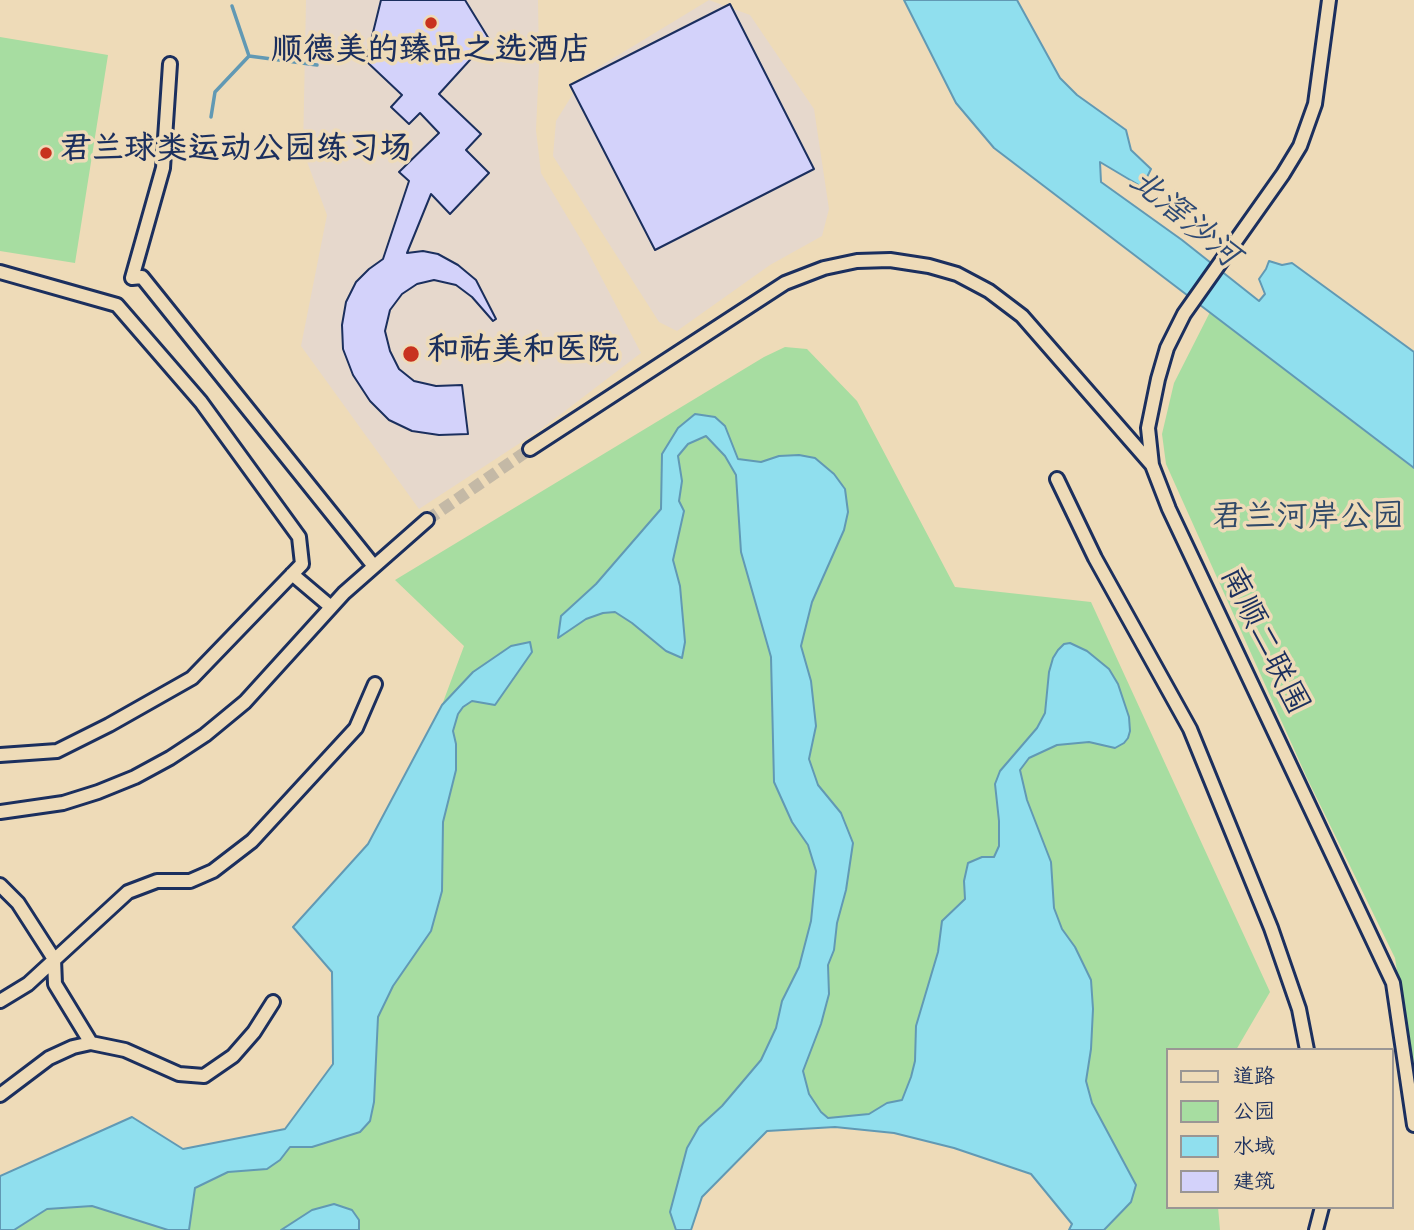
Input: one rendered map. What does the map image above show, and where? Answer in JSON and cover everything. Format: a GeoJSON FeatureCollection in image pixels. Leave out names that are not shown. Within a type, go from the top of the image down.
{"type":"FeatureCollection","features":[{"type":"Feature","properties":{"kind":"street","name":"南顺二联围"},"geometry":{"type":"LineString","coordinates":[[1329,0],[1315,104],[1300,146],[1184,314],[1167,348],[1148,428],[1152,465],[1169,509],[1393,983],[1414,1125]]}},
{"type":"Feature","properties":{"kind":"street"},"geometry":{"type":"LineString","coordinates":[[170,64],[163,168],[132,278],[142,277],[373,565]]}},
{"type":"Feature","properties":{"kind":"street"},"geometry":{"type":"LineString","coordinates":[[530,449],[785,283],[824,268],[857,261],[890,260],[929,265],[957,274],[989,291],[1022,316],[1152,465]]}},
{"type":"Feature","properties":{"kind":"street"},"geometry":{"type":"LineString","coordinates":[[0,272],[117,305],[201,402],[299,537],[302,564],[192,678],[57,751],[0,755]]}},
{"type":"Feature","properties":{"kind":"street"},"geometry":{"type":"LineString","coordinates":[[1057,479],[1095,558],[1190,729],[1270,928],[1299,1009],[1307,1048]]}},
{"type":"Feature","properties":{"kind":"street"},"geometry":{"type":"LineString","coordinates":[[0,812],[63,803],[98,792],[135,777],[205,735],[245,702],[373,565],[427,520]]}},
{"type":"Feature","properties":{"kind":"street"},"geometry":{"type":"LineString","coordinates":[[292,574],[331,607]]}},
{"type":"Feature","properties":{"kind":"street"},"geometry":{"type":"LineString","coordinates":[[0,1001],[28,984],[128,892],[157,881],[190,881],[213,871],[252,841],[356,728],[375,684]]}},
{"type":"Feature","properties":{"kind":"street"},"geometry":{"type":"LineString","coordinates":[[0,885],[18,903],[54,959],[55,984],[91,1043]]}},
{"type":"Feature","properties":{"kind":"street"},"geometry":{"type":"LineString","coordinates":[[0,1095],[49,1058],[73,1047],[91,1043],[125,1050],[179,1074],[204,1076],[233,1056],[254,1032],[273,1002]]}},
{"type":"Feature","properties":{"kind":"street"},"geometry":{"type":"LineString","coordinates":[[1316,1230],[1321,1209]]}},
{"type":"Feature","properties":{"kind":"shaded area"},"geometry":{"type":"Polygon","coordinates":[[[306,0],[538,0],[536,130],[541,173],[586,248],[641,353],[540,430],[419,509],[301,346],[327,215],[303,151],[306,0]]]}},
{"type":"Feature","properties":{"kind":"shaded area"},"geometry":{"type":"Polygon","coordinates":[[[709,0],[750,15],[814,109],[829,209],[822,236],[770,265],[677,331],[659,322],[553,156],[556,121],[584,76],[709,0]]]}},
{"type":"Feature","properties":{"kind":"green space","name":"君兰球类运动公园练习场"},"geometry":{"type":"Polygon","coordinates":[[[0,37],[108,55],[75,263],[0,251],[0,37]]]}},
{"type":"Feature","properties":{"kind":"green space","name":"君兰河岸公园"},"geometry":{"type":"Polygon","coordinates":[[[1210,312],[1414,469],[1414,1080],[1395,958],[1307,778],[1166,464],[1162,434],[1174,383],[1210,312]]]}},
{"type":"Feature","properties":{"kind":"green space"},"geometry":{"type":"Polygon","coordinates":[[[785,347],[807,349],[857,401],[955,587],[1091,602],[1270,992],[1237,1048],[1166,1048],[1166,1209],[1218,1209],[1220,1230],[1069,1230],[1072,1224],[1031,1174],[954,1148],[894,1133],[835,1127],[767,1131],[702,1197],[691,1230],[0,1230],[0,1176],[132,1117],[183,1149],[285,1129],[333,1068],[332,972],[293,927],[368,844],[442,705],[464,646],[395,580],[764,357],[785,347]]]}},
{"type":"Feature","properties":{"kind":"water"},"geometry":{"type":"Polygon","coordinates":[[[904,0],[1017,0],[1060,78],[1077,95],[1126,130],[1131,150],[1151,169],[1142,187],[1100,162],[1101,182],[1182,240],[1259,301],[1265,294],[1259,279],[1269,261],[1282,265],[1292,263],[1414,352],[1414,468],[994,148],[956,103],[904,0]]]}},
{"type":"Feature","properties":{"kind":"water"},"geometry":{"type":"Polygon","coordinates":[[[695,414],[715,417],[725,426],[738,459],[761,462],[779,456],[799,455],[815,458],[834,474],[845,489],[848,512],[844,530],[812,602],[801,646],[811,681],[816,726],[809,759],[818,785],[841,813],[853,843],[834,950],[828,965],[829,994],[803,1071],[809,1094],[828,1118],[869,1114],[887,1103],[902,1100],[915,1061],[916,1026],[938,952],[942,921],[965,899],[964,881],[968,863],[982,857],[994,857],[999,846],[995,784],[1000,771],[1037,728],[1045,713],[1049,672],[1058,650],[1064,644],[1070,643],[1087,651],[1109,669],[1118,684],[1129,717],[1130,731],[1124,743],[1115,748],[1089,742],[1057,745],[1029,758],[1020,770],[1027,800],[1051,862],[1054,908],[1062,929],[1075,947],[1091,980],[1093,1009],[1086,1081],[1092,1103],[1136,1185],[1131,1202],[1104,1230],[1069,1230],[1072,1224],[1031,1174],[954,1148],[894,1133],[835,1127],[767,1131],[702,1197],[691,1230],[676,1230],[670,1212],[687,1148],[699,1127],[722,1106],[761,1060],[776,1028],[782,1001],[799,967],[811,921],[816,871],[808,845],[792,822],[774,782],[771,657],[741,552],[736,475],[725,456],[706,436],[688,444],[678,456],[682,481],[679,501],[684,511],[673,560],[680,586],[685,642],[682,658],[666,651],[615,612],[586,619],[558,638],[561,616],[596,584],[661,509],[662,454],[678,428],[695,414]]]}},
{"type":"Feature","properties":{"kind":"water"},"geometry":{"type":"Polygon","coordinates":[[[530,642],[532,652],[495,705],[472,701],[458,714],[453,731],[456,770],[443,822],[442,891],[431,931],[393,986],[378,1017],[374,1102],[370,1121],[360,1132],[312,1147],[290,1147],[280,1160],[267,1169],[228,1172],[195,1188],[189,1230],[168,1230],[92,1206],[47,1209],[14,1230],[0,1230],[0,1176],[132,1117],[183,1149],[285,1129],[333,1064],[332,972],[293,927],[368,844],[442,705],[473,672],[511,646],[530,642]]]}},
{"type":"Feature","properties":{"kind":"water"},"geometry":{"type":"Polygon","coordinates":[[[334,1204],[352,1210],[359,1220],[359,1230],[281,1230],[312,1210],[334,1204]]]}},
{"type":"Feature","properties":{"kind":"building"},"geometry":{"type":"Polygon","coordinates":[[[381,0],[465,0],[489,39],[439,94],[481,134],[466,150],[489,173],[450,214],[431,194],[407,253],[423,251],[438,254],[458,265],[476,280],[496,319],[493,321],[472,297],[456,285],[434,280],[417,284],[402,294],[390,310],[385,331],[390,351],[399,369],[414,381],[436,386],[462,385],[468,434],[439,435],[412,431],[389,420],[370,401],[353,375],[343,349],[342,325],[346,302],[356,282],[383,259],[409,181],[399,172],[439,133],[420,113],[409,124],[391,107],[402,95],[366,61],[381,0]]]}},
{"type":"Feature","properties":{"kind":"building"},"geometry":{"type":"Polygon","coordinates":[[[730,4],[814,169],[655,250],[570,85],[730,4]]]}},
{"type":"Feature","properties":{"kind":"waterway"},"geometry":{"type":"LineString","coordinates":[[211,117],[215,92],[249,56],[232,6]]}},
{"type":"Feature","properties":{"kind":"waterway"},"geometry":{"type":"LineString","coordinates":[[249,56],[317,65]]}},
{"type":"Feature","properties":{"kind":"tunnel"},"geometry":{"type":"LineString","coordinates":[[427,520],[530,449]]}},
{"type":"Feature","properties":{"kind":"place","name":"顺德美的臻品之选酒店"},"geometry":{"type":"Point","coordinates":[431,23]}},
{"type":"Feature","properties":{"kind":"place","name":"君兰球类运动公园练习场"},"geometry":{"type":"Point","coordinates":[46,153]}},
{"type":"Feature","properties":{"kind":"place","name":"和祐美和医院"},"geometry":{"type":"Point","coordinates":[411,354]}},
{"type":"Feature","properties":{"kind":"water label","name":"北滘沙河"},"geometry":{"type":"Point","coordinates":[1182,221]}}]}
